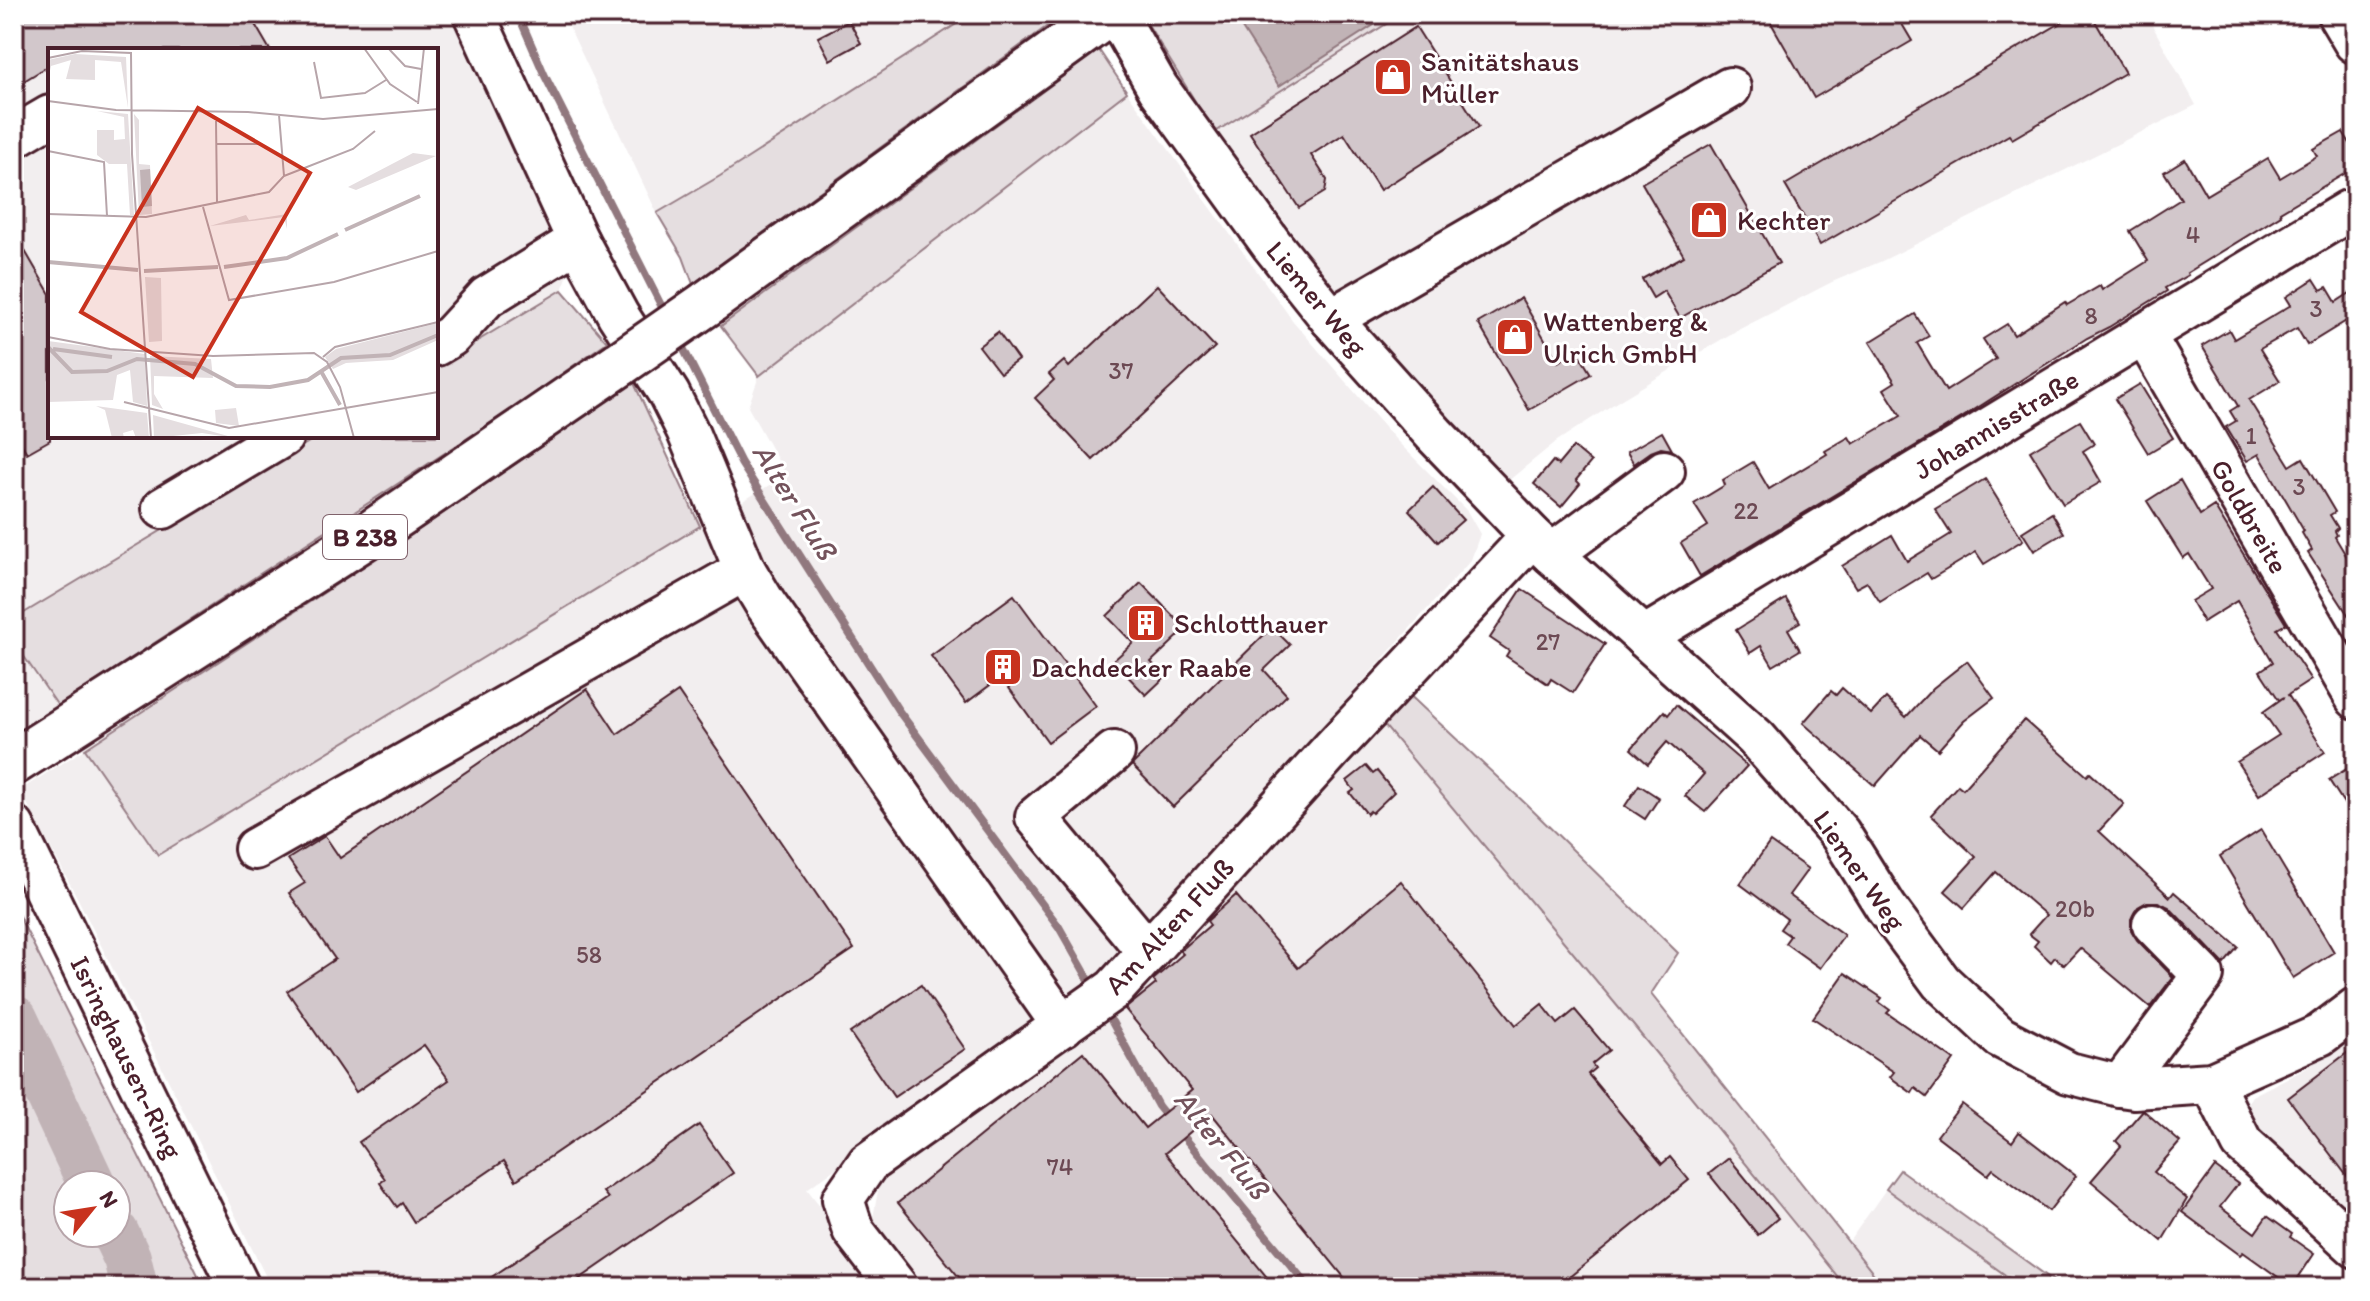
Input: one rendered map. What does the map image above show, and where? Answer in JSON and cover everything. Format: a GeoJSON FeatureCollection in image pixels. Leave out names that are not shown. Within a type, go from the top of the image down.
{"type":"FeatureCollection","features":[{"type":"Feature","properties":{"kind":"main road","name":"B 238"},"geometry":{"type":"LineString","coordinates":[[14,762],[376,530],[621,363],[1108,14]]}},
{"type":"Feature","properties":{"kind":"main road"},"geometry":{"type":"LineString","coordinates":[[2340,14],[2356,41]]}},
{"type":"Feature","properties":{"kind":"street"},"geometry":{"type":"LineString","coordinates":[[474,14],[578,241],[687,430],[745,570],[766,605],[1063,1026]]}},
{"type":"Feature","properties":{"kind":"street","name":"Liemer Weg"},"geometry":{"type":"LineString","coordinates":[[1116,14],[1158,88],[1272,245],[1331,319],[1435,435],[1542,545],[1756,738],[1840,834],[1887,909],[1941,982],[2000,1037],[2069,1073],[2120,1086],[2134,1088],[2212,1083],[2320,1035],[2356,1008]]}},
{"type":"Feature","properties":{"kind":"street"},"geometry":{"type":"LineString","coordinates":[[1331,319],[1730,88]]}},
{"type":"Feature","properties":{"kind":"street"},"geometry":{"type":"LineString","coordinates":[[14,137],[48,117]]}},
{"type":"Feature","properties":{"kind":"street","name":"Johannisstraße"},"geometry":{"type":"LineString","coordinates":[[1644,637],[2348,211]]}},
{"type":"Feature","properties":{"kind":"street"},"geometry":{"type":"LineString","coordinates":[[438,344],[451,336],[487,297],[578,241]]}},
{"type":"Feature","properties":{"kind":"street","name":"Goldbreite"},"geometry":{"type":"LineString","coordinates":[[2144,334],[2356,698]]}},
{"type":"Feature","properties":{"kind":"street"},"geometry":{"type":"LineString","coordinates":[[163,508],[280,438]]}},
{"type":"Feature","properties":{"kind":"street"},"geometry":{"type":"LineString","coordinates":[[1542,545],[1664,471]]}},
{"type":"Feature","properties":{"kind":"street","name":"Am Alten Fluß"},"geometry":{"type":"LineString","coordinates":[[897,1287],[853,1230],[843,1199],[868,1163],[1114,989],[1333,748],[1542,545]]}},
{"type":"Feature","properties":{"kind":"street"},"geometry":{"type":"LineString","coordinates":[[255,849],[745,570]]}},
{"type":"Feature","properties":{"kind":"street"},"geometry":{"type":"LineString","coordinates":[[1114,752],[1036,817],[1148,952]]}},
{"type":"Feature","properties":{"kind":"street","name":"Isringhausen-Ring"},"geometry":{"type":"LineString","coordinates":[[14,827],[239,1287]]}},
{"type":"Feature","properties":{"kind":"street"},"geometry":{"type":"LineString","coordinates":[[2120,1086],[2203,975],[2153,924]]}},
{"type":"Feature","properties":{"kind":"street"},"geometry":{"type":"LineString","coordinates":[[2212,1083],[2242,1143],[2356,1247]]}},
{"type":"Feature","properties":{"kind":"shaded area"},"geometry":{"type":"Polygon","coordinates":[[[14,14],[495,14],[589,221],[562,290],[438,365],[438,48],[48,48],[48,438],[316,438],[14,619],[14,14]]]}},
{"type":"Feature","properties":{"kind":"shaded area"},"geometry":{"type":"Polygon","coordinates":[[[563,14],[972,14],[657,213],[563,14]]]}},
{"type":"Feature","properties":{"kind":"shaded area"},"geometry":{"type":"Polygon","coordinates":[[[972,14],[1064,14],[693,284],[683,257],[657,213],[972,14]]]}},
{"type":"Feature","properties":{"kind":"shaded area"},"geometry":{"type":"Polygon","coordinates":[[[1149,14],[1402,14],[1217,131],[1144,18],[1149,14]]]}},
{"type":"Feature","properties":{"kind":"shaded area"},"geometry":{"type":"Polygon","coordinates":[[[1233,14],[1391,14],[1279,86],[1233,14]]]}},
{"type":"Feature","properties":{"kind":"shaded area"},"geometry":{"type":"Polygon","coordinates":[[[1402,14],[2146,14],[2196,105],[1734,332],[1557,441],[1508,481],[1415,383],[1330,283],[1217,131],[1402,14]]]}},
{"type":"Feature","properties":{"kind":"shaded area"},"geometry":{"type":"Polygon","coordinates":[[[1099,50],[1127,92],[759,376],[721,326],[1099,50]]]}},
{"type":"Feature","properties":{"kind":"shaded area"},"geometry":{"type":"Polygon","coordinates":[[[1127,92],[1293,321],[1396,440],[1467,511],[1480,534],[1471,560],[1094,982],[807,1189],[883,1287],[271,1287],[78,899],[20,790],[85,749],[158,854],[786,475],[748,407],[759,376],[1127,92]]]}},
{"type":"Feature","properties":{"kind":"shaded area"},"geometry":{"type":"Polygon","coordinates":[[[562,290],[607,342],[509,411],[58,706],[14,642],[14,619],[316,438],[438,438],[438,365],[562,290]]]}},
{"type":"Feature","properties":{"kind":"shaded area"},"geometry":{"type":"Polygon","coordinates":[[[634,383],[700,526],[158,855],[85,749],[401,542],[634,383]]]}},
{"type":"Feature","properties":{"kind":"shaded area"},"geometry":{"type":"Polygon","coordinates":[[[14,642],[58,706],[14,734],[14,642]]]}},
{"type":"Feature","properties":{"kind":"shaded area"},"geometry":{"type":"Polygon","coordinates":[[[1403,689],[1678,953],[1651,994],[1884,1287],[1846,1287],[1379,719],[1403,689]]]}},
{"type":"Feature","properties":{"kind":"shaded area"},"geometry":{"type":"Polygon","coordinates":[[[1379,719],[1846,1287],[918,1287],[872,1224],[880,1179],[1118,1001],[1379,719]]]}},
{"type":"Feature","properties":{"kind":"shaded area"},"geometry":{"type":"Polygon","coordinates":[[[14,906],[204,1287],[14,1287],[14,906]]]}},
{"type":"Feature","properties":{"kind":"shaded area"},"geometry":{"type":"Polygon","coordinates":[[[2356,1032],[2356,1218],[2352,1221],[2252,1128],[2248,1110],[2252,1096],[2305,1069],[2356,1032]]]}},
{"type":"Feature","properties":{"kind":"shaded area"},"geometry":{"type":"Polygon","coordinates":[[[1900,1170],[2062,1287],[2022,1287],[1886,1189],[1900,1170]]]}},
{"type":"Feature","properties":{"kind":"shaded area"},"geometry":{"type":"Polygon","coordinates":[[[1886,1189],[2022,1287],[1884,1287],[1848,1243],[1886,1189]]]}},
{"type":"Feature","properties":{"kind":"building"},"geometry":{"type":"Polygon","coordinates":[[[14,14],[249,14],[269,48],[48,48],[48,66],[14,87],[14,14]]]}},
{"type":"Feature","properties":{"kind":"building"},"geometry":{"type":"Polygon","coordinates":[[[1766,14],[1896,14],[1912,41],[1814,98],[1766,14]]]}},
{"type":"Feature","properties":{"kind":"building"},"geometry":{"type":"Polygon","coordinates":[[[2076,14],[2091,14],[2125,73],[2012,139],[2009,135],[1820,245],[1785,185],[2076,14]]]}},
{"type":"Feature","properties":{"kind":"building"},"geometry":{"type":"Polygon","coordinates":[[[849,21],[861,43],[830,60],[818,37],[849,21]]]}},
{"type":"Feature","properties":{"kind":"building","name":"Sanitätshaus Müller"},"geometry":{"type":"Polygon","coordinates":[[[1416,27],[1479,127],[1380,190],[1344,134],[1311,155],[1327,180],[1325,192],[1299,208],[1250,133],[1416,27]]]}},
{"type":"Feature","properties":{"kind":"building"},"geometry":{"type":"Polygon","coordinates":[[[2343,132],[2356,153],[2356,167],[2187,273],[2165,288],[2167,291],[1700,576],[1681,543],[1708,526],[1694,504],[1725,485],[1723,480],[1753,462],[1769,489],[1849,437],[1853,444],[1901,416],[1884,389],[1895,382],[1870,342],[1915,314],[1929,336],[1917,343],[1946,391],[1996,359],[1983,339],[2007,324],[2014,335],[2065,302],[2067,305],[2100,286],[2102,290],[2148,261],[2130,231],[2181,199],[2164,172],[2185,159],[2206,195],[2268,158],[2280,178],[2317,156],[2313,149],[2343,132]]]}},
{"type":"Feature","properties":{"kind":"building","name":"Kechter"},"geometry":{"type":"Polygon","coordinates":[[[1711,144],[1779,263],[1680,318],[1664,291],[1653,298],[1642,279],[1684,256],[1642,183],[1711,144]]]}},
{"type":"Feature","properties":{"kind":"building"},"geometry":{"type":"Polygon","coordinates":[[[14,232],[48,291],[50,440],[27,453],[14,432],[14,232]]]}},
{"type":"Feature","properties":{"kind":"building"},"geometry":{"type":"Polygon","coordinates":[[[2314,279],[2321,290],[2327,287],[2336,302],[2356,289],[2356,315],[2307,345],[2297,328],[2260,349],[2280,381],[2249,400],[2290,466],[2303,458],[2335,512],[2330,515],[2338,528],[2335,537],[2356,572],[2356,627],[2308,553],[2312,550],[2302,533],[2304,531],[2259,454],[2247,461],[2226,427],[2236,421],[2230,411],[2238,406],[2202,346],[2229,330],[2234,339],[2291,305],[2286,297],[2314,279]]]}},
{"type":"Feature","properties":{"kind":"building"},"geometry":{"type":"Polygon","coordinates":[[[1157,285],[1215,347],[1093,460],[1035,398],[1054,380],[1049,374],[1064,361],[1069,367],[1157,285]]]}},
{"type":"Feature","properties":{"kind":"building"},"geometry":{"type":"Polygon","coordinates":[[[1521,298],[1558,362],[1577,351],[1591,374],[1529,410],[1478,323],[1521,298]]]}},
{"type":"Feature","properties":{"kind":"building"},"geometry":{"type":"Polygon","coordinates":[[[998,332],[1018,360],[1000,373],[979,346],[998,332]]]}},
{"type":"Feature","properties":{"kind":"building"},"geometry":{"type":"Polygon","coordinates":[[[2140,384],[2173,438],[2148,453],[2115,399],[2140,384]]]}},
{"type":"Feature","properties":{"kind":"building"},"geometry":{"type":"Polygon","coordinates":[[[2080,421],[2094,444],[2083,451],[2101,482],[2063,504],[2030,451],[2080,421]]]}},
{"type":"Feature","properties":{"kind":"building"},"geometry":{"type":"Polygon","coordinates":[[[1662,432],[1672,450],[1661,448],[1634,464],[1627,452],[1662,432]]]}},
{"type":"Feature","properties":{"kind":"building"},"geometry":{"type":"Polygon","coordinates":[[[1573,447],[1591,462],[1576,480],[1580,484],[1561,507],[1534,484],[1553,461],[1558,465],[1573,447]]]}},
{"type":"Feature","properties":{"kind":"building"},"geometry":{"type":"Polygon","coordinates":[[[1985,479],[2023,540],[1984,564],[1976,552],[1931,579],[1927,573],[1880,602],[1867,582],[1856,588],[1842,566],[1892,535],[1907,561],[1951,534],[1935,509],[1985,479]]]}},
{"type":"Feature","properties":{"kind":"building"},"geometry":{"type":"Polygon","coordinates":[[[2180,480],[2200,515],[2214,506],[2286,624],[2277,629],[2311,680],[2288,695],[2325,752],[2259,795],[2237,762],[2279,735],[2263,712],[2284,697],[2279,700],[2260,671],[2273,662],[2237,601],[2203,622],[2191,601],[2211,589],[2189,554],[2183,558],[2147,501],[2180,480]]]}},
{"type":"Feature","properties":{"kind":"building"},"geometry":{"type":"Polygon","coordinates":[[[1433,487],[1463,520],[1438,542],[1409,510],[1433,487]]]}},
{"type":"Feature","properties":{"kind":"building"},"geometry":{"type":"Polygon","coordinates":[[[2052,513],[2064,533],[2034,551],[2022,532],[2052,513]]]}},
{"type":"Feature","properties":{"kind":"building","name":"Schlotthauer"},"geometry":{"type":"Polygon","coordinates":[[[1141,583],[1186,629],[1151,662],[1165,677],[1146,695],[1113,661],[1133,643],[1107,616],[1141,583]]]}},
{"type":"Feature","properties":{"kind":"building"},"geometry":{"type":"Polygon","coordinates":[[[1522,589],[1605,644],[1573,693],[1551,679],[1548,684],[1506,656],[1509,651],[1490,638],[1522,589]]]}},
{"type":"Feature","properties":{"kind":"building","name":"Dachdecker Raabe"},"geometry":{"type":"Polygon","coordinates":[[[1014,595],[1096,706],[1048,742],[1001,677],[966,703],[931,656],[1014,595]]]}},
{"type":"Feature","properties":{"kind":"building"},"geometry":{"type":"Polygon","coordinates":[[[1786,599],[1800,622],[1788,629],[1800,650],[1773,666],[1761,646],[1750,653],[1736,630],[1786,599]]]}},
{"type":"Feature","properties":{"kind":"building"},"geometry":{"type":"Polygon","coordinates":[[[1272,627],[1290,645],[1264,670],[1287,695],[1173,807],[1132,765],[1272,627]]]}},
{"type":"Feature","properties":{"kind":"building"},"geometry":{"type":"Polygon","coordinates":[[[1967,661],[1994,698],[1964,721],[1938,750],[1920,735],[1875,786],[1803,723],[1831,691],[1836,695],[1842,688],[1871,714],[1886,698],[1906,717],[1933,688],[1967,661]]]}},
{"type":"Feature","properties":{"kind":"building"},"geometry":{"type":"Polygon","coordinates":[[[587,689],[617,734],[678,692],[854,949],[516,1180],[504,1161],[414,1222],[402,1203],[397,1207],[380,1183],[385,1179],[359,1142],[449,1080],[424,1045],[356,1092],[287,991],[335,959],[289,893],[305,883],[288,859],[325,836],[340,858],[587,689]]]}},
{"type":"Feature","properties":{"kind":"building"},"geometry":{"type":"Polygon","coordinates":[[[1676,705],[1747,766],[1705,812],[1685,796],[1704,774],[1667,742],[1648,764],[1631,749],[1664,711],[1668,715],[1676,705]]]}},
{"type":"Feature","properties":{"kind":"building"},"geometry":{"type":"Polygon","coordinates":[[[2024,720],[2124,804],[2099,831],[2170,897],[2174,892],[2238,947],[2224,964],[2169,907],[2158,902],[2147,902],[2138,907],[2131,919],[2131,930],[2173,977],[2150,1007],[2080,948],[2064,965],[2055,957],[2051,962],[2034,946],[2038,941],[2029,934],[2046,915],[1996,872],[1964,908],[1945,891],[1976,857],[1931,815],[1958,785],[1963,789],[2024,720]]]}},
{"type":"Feature","properties":{"kind":"building"},"geometry":{"type":"Polygon","coordinates":[[[2356,763],[2356,822],[2329,780],[2356,763]]]}},
{"type":"Feature","properties":{"kind":"building"},"geometry":{"type":"Polygon","coordinates":[[[1366,766],[1373,774],[1377,771],[1394,792],[1367,814],[1350,793],[1354,790],[1347,781],[1366,766]]]}},
{"type":"Feature","properties":{"kind":"building"},"geometry":{"type":"Polygon","coordinates":[[[1639,785],[1659,798],[1645,819],[1625,806],[1639,785]]]}},
{"type":"Feature","properties":{"kind":"building"},"geometry":{"type":"Polygon","coordinates":[[[2261,830],[2334,952],[2293,978],[2220,856],[2261,830]]]}},
{"type":"Feature","properties":{"kind":"building"},"geometry":{"type":"Polygon","coordinates":[[[1770,842],[1808,869],[1789,895],[1844,935],[1820,968],[1785,943],[1790,936],[1780,929],[1787,919],[1740,884],[1770,842]]]}},
{"type":"Feature","properties":{"kind":"building"},"geometry":{"type":"Polygon","coordinates":[[[1401,881],[1516,1025],[1542,1004],[1558,1024],[1575,1010],[1609,1050],[1592,1064],[1595,1068],[1588,1074],[1662,1164],[1670,1157],[1689,1180],[1557,1287],[1352,1287],[1212,1114],[1165,1153],[1275,1287],[967,1287],[898,1203],[1083,1052],[1145,1128],[1192,1090],[1125,1009],[1156,984],[1153,980],[1183,954],[1180,951],[1210,925],[1207,921],[1236,895],[1298,968],[1401,881]]]}},
{"type":"Feature","properties":{"kind":"building"},"geometry":{"type":"Polygon","coordinates":[[[1845,973],[1882,998],[1879,1002],[1890,1010],[1887,1013],[1954,1060],[1927,1097],[1915,1088],[1912,1093],[1890,1077],[1894,1072],[1813,1018],[1845,973]]]}},
{"type":"Feature","properties":{"kind":"building"},"geometry":{"type":"Polygon","coordinates":[[[921,985],[965,1049],[894,1097],[850,1033],[921,985]]]}},
{"type":"Feature","properties":{"kind":"building"},"geometry":{"type":"Polygon","coordinates":[[[2356,1046],[2356,1188],[2288,1098],[2356,1046]]]}},
{"type":"Feature","properties":{"kind":"building"},"geometry":{"type":"Polygon","coordinates":[[[1962,1104],[2012,1142],[2019,1132],[2076,1176],[2049,1211],[1993,1169],[1988,1175],[1937,1136],[1962,1104]]]}},
{"type":"Feature","properties":{"kind":"building"},"geometry":{"type":"Polygon","coordinates":[[[2143,1110],[2180,1142],[2154,1172],[2187,1199],[2162,1241],[2091,1181],[2121,1146],[2116,1141],[2143,1110]]]}},
{"type":"Feature","properties":{"kind":"building"},"geometry":{"type":"Polygon","coordinates":[[[699,1125],[733,1173],[568,1287],[477,1287],[608,1198],[603,1192],[699,1125]]]}},
{"type":"Feature","properties":{"kind":"building"},"geometry":{"type":"Polygon","coordinates":[[[1729,1158],[1778,1218],[1758,1235],[1709,1174],[1729,1158]]]}},
{"type":"Feature","properties":{"kind":"building"},"geometry":{"type":"Polygon","coordinates":[[[2215,1167],[2238,1184],[2220,1207],[2255,1233],[2267,1216],[2314,1254],[2292,1287],[2243,1252],[2240,1255],[2182,1212],[2215,1167]]]}},
{"type":"Feature","properties":{"kind":"waterway","name":"Alter Fluß"},"geometry":{"type":"LineString","coordinates":[[518,14],[545,76],[667,317]]}},
{"type":"Feature","properties":{"kind":"waterway","name":"Alter Fluß"},"geometry":{"type":"LineString","coordinates":[[679,340],[741,463],[898,710],[1059,927],[1088,978]]}},
{"type":"Feature","properties":{"kind":"waterway"},"geometry":{"type":"LineString","coordinates":[[14,1019],[84,1169]]}},
{"type":"Feature","properties":{"kind":"waterway","name":"Alter Fluß"},"geometry":{"type":"LineString","coordinates":[[1112,1022],[1158,1106],[1170,1121]]}},
{"type":"Feature","properties":{"kind":"waterway","name":"Alter Fluß"},"geometry":{"type":"LineString","coordinates":[[1179,1131],[1309,1287]]}},
{"type":"Feature","properties":{"kind":"waterway"},"geometry":{"type":"LineString","coordinates":[[123,1249],[134,1287]]}},
{"type":"Feature","properties":{"kind":"place","name":"Sanitätshaus Müller"},"geometry":{"type":"Point","coordinates":[1393,77]}},
{"type":"Feature","properties":{"kind":"place","name":"Kechter"},"geometry":{"type":"Point","coordinates":[1709,220]}},
{"type":"Feature","properties":{"kind":"place","name":"Wattenberg & Ulrich GmbH"},"geometry":{"type":"Point","coordinates":[1515,337]}},
{"type":"Feature","properties":{"kind":"place","name":"Schlotthauer"},"geometry":{"type":"Point","coordinates":[1146,623]}},
{"type":"Feature","properties":{"kind":"place","name":"Dachdecker Raabe"},"geometry":{"type":"Point","coordinates":[1003,667]}}]}
